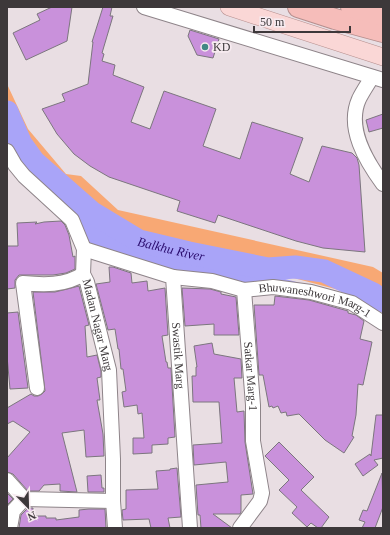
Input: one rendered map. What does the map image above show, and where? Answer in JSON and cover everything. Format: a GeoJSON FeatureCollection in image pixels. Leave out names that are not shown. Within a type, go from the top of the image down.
{"type":"FeatureCollection","features":[{"type":"Feature","properties":{"kind":"highway"},"geometry":{"type":"LineString","coordinates":[[298,7],[335,20],[383,32]]}},
{"type":"Feature","properties":{"kind":"highway"},"geometry":{"type":"LineString","coordinates":[[350,7],[383,16]]}},
{"type":"Feature","properties":{"kind":"main road"},"geometry":{"type":"LineString","coordinates":[[229,7],[383,57]]}},
{"type":"Feature","properties":{"kind":"street"},"geometry":{"type":"LineString","coordinates":[[144,7],[377,79],[359,100],[356,114],[360,144],[365,158],[383,184]]}},
{"type":"Feature","properties":{"kind":"street","name":"Madan Nagar Marg"},"geometry":{"type":"LineString","coordinates":[[7,151],[15,165],[24,176],[73,222],[84,249],[83,274],[87,282],[109,370],[115,528]]}},
{"type":"Feature","properties":{"kind":"street"},"geometry":{"type":"LineString","coordinates":[[84,249],[173,277],[212,281],[244,290]]}},
{"type":"Feature","properties":{"kind":"street"},"geometry":{"type":"LineString","coordinates":[[37,388],[23,283],[40,285],[64,282],[83,274]]}},
{"type":"Feature","properties":{"kind":"street","name":"Swastik Marg"},"geometry":{"type":"LineString","coordinates":[[173,277],[190,528]]}},
{"type":"Feature","properties":{"kind":"street","name":"Bhuwaneshwori Marg-1"},"geometry":{"type":"LineString","coordinates":[[244,290],[273,287],[311,292],[352,303],[383,323]]}},
{"type":"Feature","properties":{"kind":"street","name":"Satkar Marg-1"},"geometry":{"type":"LineString","coordinates":[[240,528],[260,501],[262,493],[253,441],[253,405],[244,290]]}},
{"type":"Feature","properties":{"kind":"street"},"geometry":{"type":"LineString","coordinates":[[7,480],[24,499],[113,501]]}},
{"type":"Feature","properties":{"kind":"street"},"geometry":{"type":"LineString","coordinates":[[10,528],[13,511],[24,499]]}},
{"type":"Feature","properties":{"kind":"shaded area"},"geometry":{"type":"Polygon","coordinates":[[[7,84],[28,129],[66,174],[81,176],[118,210],[373,267],[383,273],[383,299],[374,302],[350,293],[290,277],[179,253],[132,240],[111,227],[82,213],[68,203],[24,161],[7,127],[7,84]]]}},
{"type":"Feature","properties":{"kind":"shaded area","name":"Balkhu River"},"geometry":{"type":"Polygon","coordinates":[[[7,139],[19,162],[65,204],[78,215],[106,228],[127,242],[214,264],[285,279],[346,295],[370,304],[323,292],[251,284],[162,270],[85,243],[84,230],[67,217],[7,162],[7,139]]]}},
{"type":"Feature","properties":{"kind":"building"},"geometry":{"type":"Polygon","coordinates":[[[52,7],[72,7],[67,41],[26,60],[13,33],[40,20],[37,14],[52,7]]]}},
{"type":"Feature","properties":{"kind":"building"},"geometry":{"type":"Polygon","coordinates":[[[103,7],[112,7],[110,16],[113,16],[102,53],[104,54],[102,61],[115,65],[113,75],[144,87],[131,122],[150,129],[164,91],[216,109],[203,146],[240,159],[252,122],[303,138],[290,174],[309,182],[322,146],[352,153],[357,158],[359,165],[365,252],[323,248],[296,241],[218,215],[215,223],[177,211],[180,201],[109,177],[90,166],[74,154],[57,134],[42,109],[65,101],[62,94],[88,84],[92,42],[103,7]]]}},
{"type":"Feature","properties":{"kind":"building","name":"KD"},"geometry":{"type":"Polygon","coordinates":[[[190,30],[219,39],[213,58],[197,55],[188,36],[190,30]]]}},
{"type":"Feature","properties":{"kind":"building"},"geometry":{"type":"Polygon","coordinates":[[[383,114],[383,128],[369,132],[366,120],[383,114]]]}},
{"type":"Feature","properties":{"kind":"building"},"geometry":{"type":"Polygon","coordinates":[[[61,221],[65,225],[69,235],[73,257],[75,256],[75,269],[66,273],[53,275],[19,275],[15,280],[15,288],[7,289],[7,246],[18,246],[17,223],[37,222],[35,224],[61,221]]]}},
{"type":"Feature","properties":{"kind":"building"},"geometry":{"type":"Polygon","coordinates":[[[109,267],[131,273],[132,283],[147,281],[148,291],[165,288],[168,335],[162,336],[166,362],[168,368],[171,368],[175,437],[168,438],[168,444],[152,445],[152,453],[133,454],[133,438],[144,438],[142,413],[138,414],[137,405],[124,407],[122,392],[126,391],[115,329],[108,330],[96,284],[110,282],[109,267]]]}},
{"type":"Feature","properties":{"kind":"building"},"geometry":{"type":"Polygon","coordinates":[[[79,286],[89,325],[85,326],[87,357],[97,355],[101,371],[101,377],[97,378],[100,400],[97,400],[103,434],[104,456],[86,457],[84,430],[62,433],[77,492],[60,491],[60,484],[44,485],[39,491],[28,491],[13,474],[7,472],[7,458],[30,432],[13,421],[7,424],[7,408],[31,394],[38,396],[45,391],[33,292],[55,292],[79,286]]]}},
{"type":"Feature","properties":{"kind":"building"},"geometry":{"type":"Polygon","coordinates":[[[182,288],[210,289],[221,292],[221,294],[236,297],[239,335],[214,335],[214,324],[185,326],[182,288]]]}},
{"type":"Feature","properties":{"kind":"building"},"geometry":{"type":"Polygon","coordinates":[[[275,296],[309,300],[348,311],[348,313],[356,315],[364,321],[360,339],[372,342],[363,385],[358,384],[356,415],[352,436],[354,437],[344,453],[325,440],[299,414],[287,416],[286,412],[281,413],[278,406],[273,408],[272,406],[269,407],[263,375],[259,375],[254,305],[274,305],[275,296]]]}},
{"type":"Feature","properties":{"kind":"building"},"geometry":{"type":"Polygon","coordinates":[[[18,312],[28,388],[10,389],[7,356],[7,313],[18,312]]]}},
{"type":"Feature","properties":{"kind":"building"},"geometry":{"type":"Polygon","coordinates":[[[212,343],[214,354],[241,359],[242,378],[234,378],[237,412],[244,411],[245,442],[253,494],[241,495],[240,514],[213,514],[232,528],[201,528],[200,515],[198,515],[196,485],[228,482],[226,462],[194,465],[193,445],[222,443],[219,402],[193,402],[192,376],[196,376],[197,367],[194,346],[212,343]]]}},
{"type":"Feature","properties":{"kind":"building"},"geometry":{"type":"Polygon","coordinates":[[[376,415],[383,415],[383,458],[374,460],[378,465],[363,476],[355,464],[370,454],[371,456],[376,415]]]}},
{"type":"Feature","properties":{"kind":"building"},"geometry":{"type":"Polygon","coordinates":[[[279,442],[314,477],[301,490],[329,517],[321,528],[318,528],[311,523],[307,527],[292,513],[297,507],[279,490],[289,480],[265,456],[279,442]]]}},
{"type":"Feature","properties":{"kind":"building"},"geometry":{"type":"Polygon","coordinates":[[[177,468],[181,517],[168,518],[170,528],[151,528],[149,519],[123,520],[122,510],[126,509],[126,490],[158,489],[156,471],[177,468]]]}},
{"type":"Feature","properties":{"kind":"building"},"geometry":{"type":"Polygon","coordinates":[[[382,473],[383,507],[375,528],[362,528],[365,522],[359,520],[363,510],[367,511],[382,473]]]}},
{"type":"Feature","properties":{"kind":"building"},"geometry":{"type":"Polygon","coordinates":[[[101,475],[102,488],[104,488],[104,492],[88,492],[87,476],[101,475]]]}},
{"type":"Feature","properties":{"kind":"building"},"geometry":{"type":"Polygon","coordinates":[[[7,493],[13,499],[7,505],[7,493]]]}},
{"type":"Feature","properties":{"kind":"building"},"geometry":{"type":"Polygon","coordinates":[[[28,508],[33,508],[33,516],[46,516],[46,518],[56,518],[56,520],[79,517],[79,510],[105,509],[106,528],[19,528],[21,515],[28,508]]]}},
{"type":"Feature","properties":{"kind":"waterway","name":"Balkhu River"},"geometry":{"type":"LineString","coordinates":[[7,112],[21,144],[34,162],[91,212],[139,241],[268,269],[295,267],[324,271],[373,294],[383,301]]}},
{"type":"Feature","properties":{"kind":"place","name":"KD"},"geometry":{"type":"Point","coordinates":[205,47]}}]}
